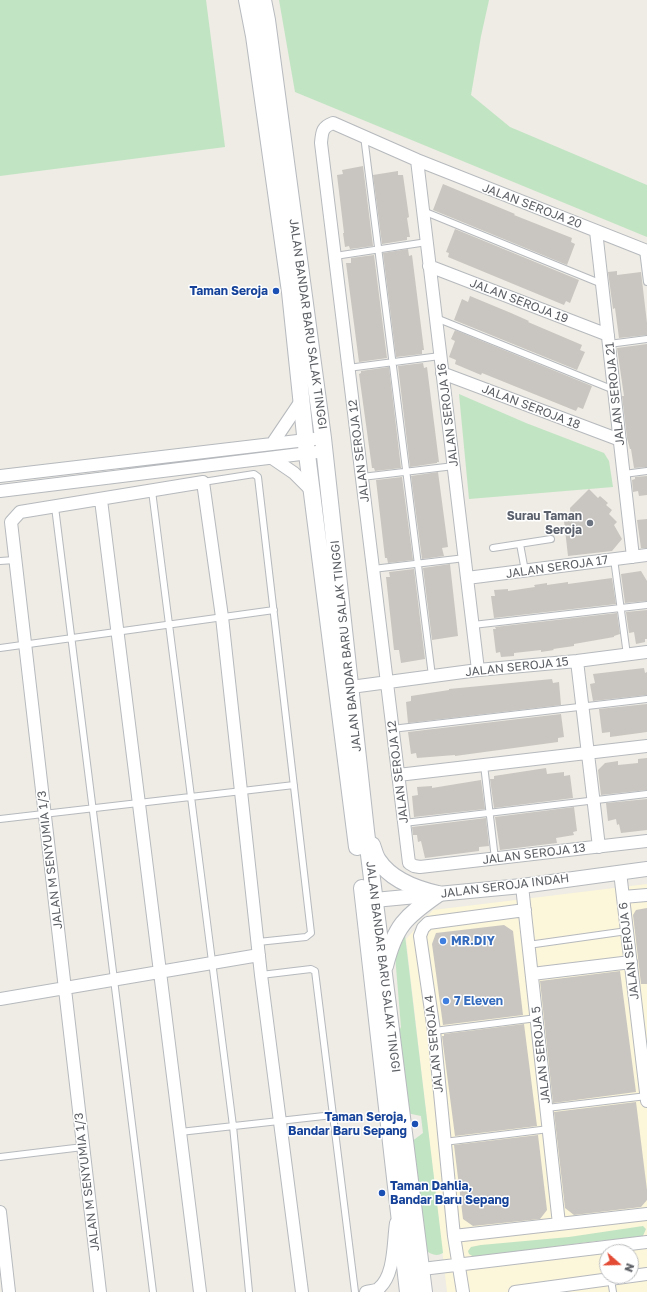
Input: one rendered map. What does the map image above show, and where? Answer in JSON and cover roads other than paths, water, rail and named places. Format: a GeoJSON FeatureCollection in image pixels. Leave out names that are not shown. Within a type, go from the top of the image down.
{"type":"FeatureCollection","features":[{"type":"Feature","properties":{"kind":"main road","name":"JALAN BANDAR BARU SALAK TINGGI"},"geometry":{"type":"LineString","coordinates":[[247,0],[254,36],[274,172],[290,292],[306,447],[369,901],[398,1204],[408,1292]]}},
{"type":"Feature","properties":{"kind":"main road","name":"JALAN BANDAR BARU SALAK TINGGI"},"geometry":{"type":"LineString","coordinates":[[263,0],[324,445],[366,831],[369,901],[384,973],[424,1292]]}},
{"type":"Feature","properties":{"kind":"main road"},"geometry":{"type":"LineString","coordinates":[[366,831],[377,860],[388,871],[417,889],[438,894]]}},
{"type":"Feature","properties":{"kind":"main road"},"geometry":{"type":"LineString","coordinates":[[384,973],[388,953],[400,927],[412,912],[438,894]]}},
{"type":"Feature","properties":{"kind":"street","name":"JALAN SEROJA 12"},"geometry":{"type":"LineString","coordinates":[[417,160],[333,123],[326,125],[322,132],[321,143],[409,863],[420,867]]}},
{"type":"Feature","properties":{"kind":"street","name":"JALAN SEROJA 16"},"geometry":{"type":"LineString","coordinates":[[417,160],[478,670]]}},
{"type":"Feature","properties":{"kind":"street","name":"JALAN SEROJA 20"},"geometry":{"type":"LineString","coordinates":[[417,160],[645,251]]}},
{"type":"Feature","properties":{"kind":"street","name":"JALAN SEROJA 21"},"geometry":{"type":"LineString","coordinates":[[596,231],[633,557]]}},
{"type":"Feature","properties":{"kind":"street","name":"JALAN SEROJA 19"},"geometry":{"type":"LineString","coordinates":[[430,266],[608,340]]}},
{"type":"Feature","properties":{"kind":"street","name":"JALAN SEROJA 18"},"geometry":{"type":"LineString","coordinates":[[442,373],[620,440]]}},
{"type":"Feature","properties":{"kind":"street"},"geometry":{"type":"LineString","coordinates":[[272,444],[301,401]]}},
{"type":"Feature","properties":{"kind":"street"},"geometry":{"type":"LineString","coordinates":[[0,476],[272,444],[306,447],[324,445]]}},
{"type":"Feature","properties":{"kind":"street"},"geometry":{"type":"LineString","coordinates":[[0,491],[272,458],[306,447]]}},
{"type":"Feature","properties":{"kind":"street"},"geometry":{"type":"LineString","coordinates":[[272,458],[294,473],[312,491]]}},
{"type":"Feature","properties":{"kind":"street"},"geometry":{"type":"LineString","coordinates":[[203,482],[222,617],[261,975],[302,1292]]}},
{"type":"Feature","properties":{"kind":"street","name":"JALAN M SENYUMIA 1/3"},"geometry":{"type":"LineString","coordinates":[[100,1292],[11,522],[20,512],[101,500],[203,482]]}},
{"type":"Feature","properties":{"kind":"street"},"geometry":{"type":"LineString","coordinates":[[101,500],[200,1292]]}},
{"type":"Feature","properties":{"kind":"street","name":"JALAN SEROJA 17"},"geometry":{"type":"LineString","coordinates":[[467,578],[647,555]]}},
{"type":"Feature","properties":{"kind":"street","name":"JALAN SEROJA 15"},"geometry":{"type":"LineString","coordinates":[[351,687],[478,670],[577,661],[647,652]]}},
{"type":"Feature","properties":{"kind":"street"},"geometry":{"type":"LineString","coordinates":[[577,661],[599,847]]}},
{"type":"Feature","properties":{"kind":"street"},"geometry":{"type":"LineString","coordinates":[[398,775],[647,746]]}},
{"type":"Feature","properties":{"kind":"street","name":"JALAN SEROJA 13"},"geometry":{"type":"LineString","coordinates":[[420,867],[647,841]]}},
{"type":"Feature","properties":{"kind":"street","name":"JALAN SEROJA INDAH"},"geometry":{"type":"LineString","coordinates":[[369,901],[522,886],[647,869]]}},
{"type":"Feature","properties":{"kind":"street","name":"JALAN SEROJA 6"},"geometry":{"type":"LineString","coordinates":[[620,872],[647,1098]]}},
{"type":"Feature","properties":{"kind":"street","name":"JALAN SEROJA 5"},"geometry":{"type":"LineString","coordinates":[[522,886],[559,1224]]}},
{"type":"Feature","properties":{"kind":"street"},"geometry":{"type":"LineString","coordinates":[[623,897],[647,895]]}},
{"type":"Feature","properties":{"kind":"street","name":"JALAN SEROJA 4"},"geometry":{"type":"LineString","coordinates":[[463,1292],[454,1236],[434,1031],[420,936],[423,928],[428,924],[524,910]]}},
{"type":"Feature","properties":{"kind":"street"},"geometry":{"type":"LineString","coordinates":[[0,999],[259,955]]}},
{"type":"Feature","properties":{"kind":"street"},"geometry":{"type":"LineString","coordinates":[[532,974],[631,962]]}},
{"type":"Feature","properties":{"kind":"street"},"geometry":{"type":"LineString","coordinates":[[374,1291],[386,1281],[391,1268],[398,1204]]}},
{"type":"Feature","properties":{"kind":"street"},"geometry":{"type":"LineString","coordinates":[[0,1212],[9,1292]]}},
{"type":"Feature","properties":{"kind":"street"},"geometry":{"type":"LineString","coordinates":[[454,1236],[647,1214]]}},
{"type":"Feature","properties":{"kind":"street"},"geometry":{"type":"LineString","coordinates":[[406,1271],[647,1242]]}},
{"type":"Feature","properties":{"kind":"street"},"geometry":{"type":"LineString","coordinates":[[515,1292],[599,1282]]}},
{"type":"Feature","properties":{"kind":"lane"},"geometry":{"type":"LineString","coordinates":[[364,136],[432,676]]}},
{"type":"Feature","properties":{"kind":"lane"},"geometry":{"type":"LineString","coordinates":[[423,211],[602,284]]}},
{"type":"Feature","properties":{"kind":"lane"},"geometry":{"type":"LineString","coordinates":[[335,256],[426,242]]}},
{"type":"Feature","properties":{"kind":"lane"},"geometry":{"type":"LineString","coordinates":[[645,251],[647,282]]}},
{"type":"Feature","properties":{"kind":"lane"},"geometry":{"type":"LineString","coordinates":[[436,318],[614,390]]}},
{"type":"Feature","properties":{"kind":"lane"},"geometry":{"type":"LineString","coordinates":[[608,340],[647,339]]}},
{"type":"Feature","properties":{"kind":"lane"},"geometry":{"type":"LineString","coordinates":[[348,368],[440,356]]}},
{"type":"Feature","properties":{"kind":"lane"},"geometry":{"type":"LineString","coordinates":[[362,477],[454,466]]}},
{"type":"Feature","properties":{"kind":"lane"},"geometry":{"type":"LineString","coordinates":[[624,474],[647,471]]}},
{"type":"Feature","properties":{"kind":"lane"},"geometry":{"type":"LineString","coordinates":[[203,482],[254,474],[258,477],[274,610],[311,933],[306,937],[258,942]]}},
{"type":"Feature","properties":{"kind":"lane"},"geometry":{"type":"LineString","coordinates":[[152,491],[233,1126],[250,1292]]}},
{"type":"Feature","properties":{"kind":"lane"},"geometry":{"type":"LineString","coordinates":[[55,507],[153,1292]]}},
{"type":"Feature","properties":{"kind":"lane"},"geometry":{"type":"LineString","coordinates":[[493,548],[551,539]]}},
{"type":"Feature","properties":{"kind":"lane"},"geometry":{"type":"LineString","coordinates":[[520,544],[525,571]]}},
{"type":"Feature","properties":{"kind":"lane"},"geometry":{"type":"LineString","coordinates":[[373,569],[465,558]]}},
{"type":"Feature","properties":{"kind":"lane"},"geometry":{"type":"LineString","coordinates":[[614,559],[627,655]]}},
{"type":"Feature","properties":{"kind":"lane"},"geometry":{"type":"LineString","coordinates":[[0,561],[15,560]]}},
{"type":"Feature","properties":{"kind":"lane"},"geometry":{"type":"LineString","coordinates":[[473,626],[647,605]]}},
{"type":"Feature","properties":{"kind":"lane"},"geometry":{"type":"LineString","coordinates":[[0,648],[274,610]]}},
{"type":"Feature","properties":{"kind":"lane"},"geometry":{"type":"LineString","coordinates":[[392,729],[647,699]]}},
{"type":"Feature","properties":{"kind":"lane"},"geometry":{"type":"LineString","coordinates":[[484,765],[495,859]]}},
{"type":"Feature","properties":{"kind":"lane"},"geometry":{"type":"LineString","coordinates":[[0,819],[294,785]]}},
{"type":"Feature","properties":{"kind":"lane"},"geometry":{"type":"LineString","coordinates":[[404,823],[647,794]]}},
{"type":"Feature","properties":{"kind":"lane"},"geometry":{"type":"LineString","coordinates":[[528,945],[627,931]]}},
{"type":"Feature","properties":{"kind":"lane"},"geometry":{"type":"LineString","coordinates":[[261,975],[311,969],[315,971],[355,1292]]}},
{"type":"Feature","properties":{"kind":"lane"},"geometry":{"type":"LineString","coordinates":[[434,1031],[536,1018]]}},
{"type":"Feature","properties":{"kind":"lane"},"geometry":{"type":"LineString","coordinates":[[547,1108],[647,1098]]}},
{"type":"Feature","properties":{"kind":"lane"},"geometry":{"type":"LineString","coordinates":[[180,1132],[333,1114]]}},
{"type":"Feature","properties":{"kind":"lane"},"geometry":{"type":"LineString","coordinates":[[444,1142],[549,1129]]}},
{"type":"Feature","properties":{"kind":"lane"},"geometry":{"type":"LineString","coordinates":[[0,1157],[83,1147]]}},
{"type":"Feature","properties":{"kind":"place","name":"Taman Seroja"},"geometry":{"type":"Point","coordinates":[276,291]}},
{"type":"Feature","properties":{"kind":"place","name":"Surau Taman Seroja"},"geometry":{"type":"Point","coordinates":[590,523]}},
{"type":"Feature","properties":{"kind":"place","name":"MR.DIY"},"geometry":{"type":"Point","coordinates":[443,941]}},
{"type":"Feature","properties":{"kind":"place","name":"7 Eleven"},"geometry":{"type":"Point","coordinates":[446,1001]}},
{"type":"Feature","properties":{"kind":"place","name":"Taman Seroja, Bandar Baru Sepang"},"geometry":{"type":"Point","coordinates":[415,1124]}},
{"type":"Feature","properties":{"kind":"place","name":"Taman Dahlia, Bandar Baru Sepang"},"geometry":{"type":"Point","coordinates":[382,1193]}}]}
